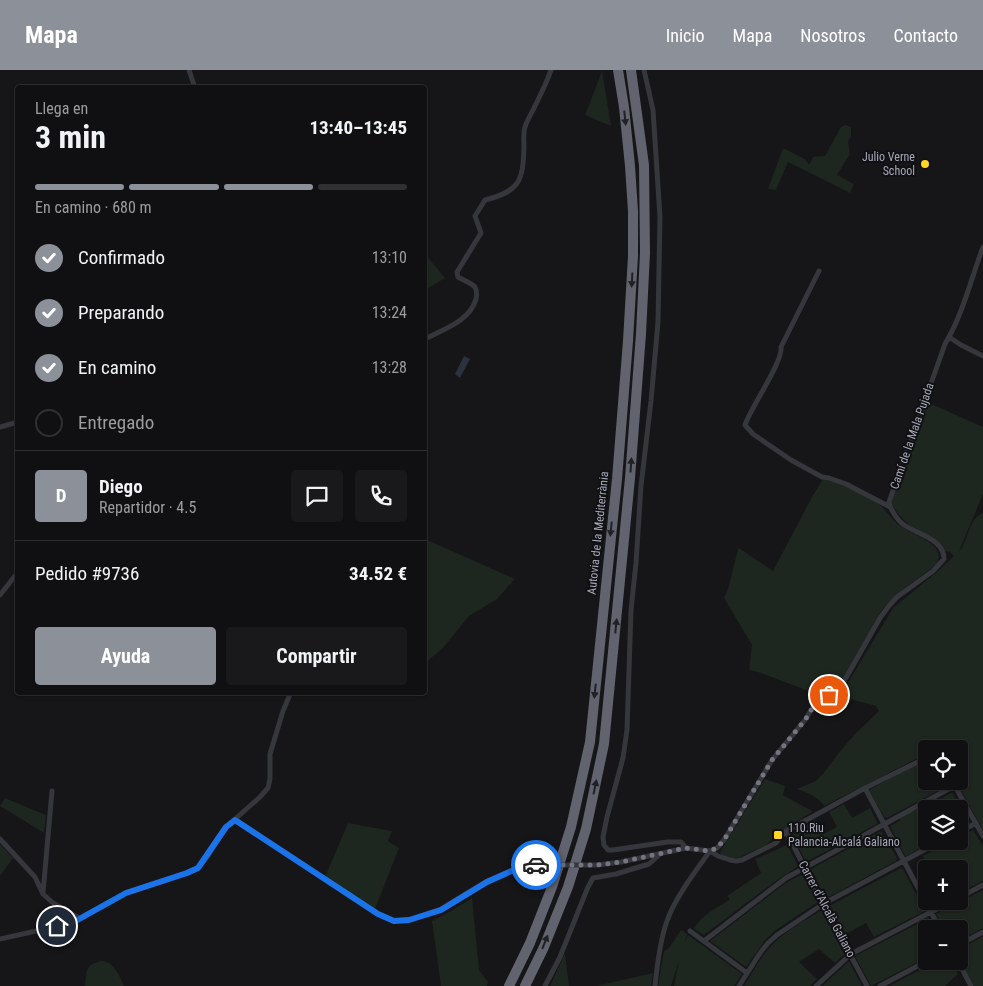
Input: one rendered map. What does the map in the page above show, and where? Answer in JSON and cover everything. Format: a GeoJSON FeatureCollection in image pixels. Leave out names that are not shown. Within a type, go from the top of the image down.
{"type":"FeatureCollection","features":[{"type":"Feature","properties":{"kind":"highway","name":"Autovia de la Mediterrània"},"geometry":{"type":"LineString","coordinates":[[509,986],[530,943],[552,887],[571,827],[590,742],[618,459],[633,256],[630,166],[618,70]]}},
{"type":"Feature","properties":{"kind":"highway"},"geometry":{"type":"LineString","coordinates":[[525,986],[544,947],[568,887],[586,830],[604,744],[630,478],[645,253],[644,165],[631,70]]}},
{"type":"Feature","properties":{"kind":"street"},"geometry":{"type":"LineString","coordinates":[[189,70],[194,85]]}},
{"type":"Feature","properties":{"kind":"street"},"geometry":{"type":"LineString","coordinates":[[427,338],[458,322],[473,307],[477,293],[476,288],[458,277],[457,272],[481,233],[475,216],[485,200],[510,190],[520,178],[523,167],[524,128],[545,87],[551,70]]}},
{"type":"Feature","properties":{"kind":"street"},"geometry":{"type":"LineString","coordinates":[[644,70],[652,110],[660,217],[658,322],[641,486],[631,610],[626,730],[623,758],[607,817],[604,845],[608,850],[613,850],[667,842],[681,842],[686,848]]}},
{"type":"Feature","properties":{"kind":"street","name":"Camí de la Mala Pujada"},"geometry":{"type":"LineString","coordinates":[[710,851],[717,848],[724,840],[772,760],[805,720],[818,699],[829,695],[843,683],[888,607],[897,597],[933,571],[944,559],[942,550],[937,544],[921,533],[902,524],[890,507],[889,502],[945,344],[961,310],[983,247]]}},
{"type":"Feature","properties":{"kind":"street"},"geometry":{"type":"LineString","coordinates":[[819,271],[781,347],[782,350],[776,366],[745,425],[753,434],[791,460],[822,477],[846,484],[890,507]]}},
{"type":"Feature","properties":{"kind":"street"},"geometry":{"type":"LineString","coordinates":[[949,337],[983,356]]}},
{"type":"Feature","properties":{"kind":"street"},"geometry":{"type":"LineString","coordinates":[[0,427],[15,423]]}},
{"type":"Feature","properties":{"kind":"street"},"geometry":{"type":"LineString","coordinates":[[0,595],[15,576]]}},
{"type":"Feature","properties":{"kind":"street"},"geometry":{"type":"LineString","coordinates":[[0,939],[72,923],[126,893],[198,868],[226,827],[268,788],[270,754],[282,711],[289,695]]}},
{"type":"Feature","properties":{"kind":"street"},"geometry":{"type":"LineString","coordinates":[[235,820],[378,914],[394,921],[409,920],[441,910],[487,882],[516,869],[538,865],[597,865],[621,862],[686,848],[710,851],[730,860],[742,860],[776,843],[786,831],[918,762]]}},
{"type":"Feature","properties":{"kind":"street"},"geometry":{"type":"LineString","coordinates":[[866,788],[935,920]]}},
{"type":"Feature","properties":{"kind":"street"},"geometry":{"type":"LineString","coordinates":[[704,941],[786,878],[943,790]]}},
{"type":"Feature","properties":{"kind":"street"},"geometry":{"type":"LineString","coordinates":[[957,790],[983,836]]}},
{"type":"Feature","properties":{"kind":"street"},"geometry":{"type":"LineString","coordinates":[[43,894],[52,792]]}},
{"type":"Feature","properties":{"kind":"street"},"geometry":{"type":"LineString","coordinates":[[968,827],[976,823]]}},
{"type":"Feature","properties":{"kind":"street","name":"Carrer d'Alcalà Galiano"},"geometry":{"type":"LineString","coordinates":[[786,831],[867,986]]}},
{"type":"Feature","properties":{"kind":"street"},"geometry":{"type":"LineString","coordinates":[[0,839],[35,876],[43,894],[53,903],[79,918]]}},
{"type":"Feature","properties":{"kind":"street"},"geometry":{"type":"LineString","coordinates":[[739,986],[768,943],[795,923],[823,904],[924,850]]}},
{"type":"Feature","properties":{"kind":"street"},"geometry":{"type":"LineString","coordinates":[[655,986],[666,922],[684,888],[710,851]]}},
{"type":"Feature","properties":{"kind":"street"},"geometry":{"type":"LineString","coordinates":[[545,986],[560,957],[593,878],[616,874],[649,864],[662,853]]}},
{"type":"Feature","properties":{"kind":"street"},"geometry":{"type":"LineString","coordinates":[[968,893],[983,885]]}},
{"type":"Feature","properties":{"kind":"street"},"geometry":{"type":"LineString","coordinates":[[816,986],[851,954],[934,910]]}},
{"type":"Feature","properties":{"kind":"street"},"geometry":{"type":"LineString","coordinates":[[690,931],[747,973]]}},
{"type":"Feature","properties":{"kind":"street"},"geometry":{"type":"LineString","coordinates":[[968,940],[983,932]]}},
{"type":"Feature","properties":{"kind":"street"},"geometry":{"type":"LineString","coordinates":[[880,986],[918,966]]}},
{"type":"Feature","properties":{"kind":"street"},"geometry":{"type":"LineString","coordinates":[[963,970],[971,986]]}},
{"type":"Feature","properties":{"kind":"shaded area"},"geometry":{"type":"Polygon","coordinates":[[[602,70],[611,126],[585,115],[602,70]]]}},
{"type":"Feature","properties":{"kind":"shaded area"},"geometry":{"type":"Polygon","coordinates":[[[845,125],[851,127],[851,136],[848,142],[850,154],[837,175],[854,184],[850,193],[788,162],[776,190],[768,189],[783,148],[805,159],[809,165],[813,157],[825,156],[841,127],[845,125]]]}},
{"type":"Feature","properties":{"kind":"shaded area"},"geometry":{"type":"Polygon","coordinates":[[[427,256],[445,278],[427,289],[427,256]]]}},
{"type":"Feature","properties":{"kind":"shaded area"},"geometry":{"type":"Polygon","coordinates":[[[927,402],[983,427],[983,494],[959,551],[974,520],[983,513],[983,830],[961,790],[968,790],[968,740],[918,740],[918,758],[824,806],[816,797],[797,789],[816,781],[855,734],[879,711],[876,706],[843,697],[844,689],[893,608],[954,556],[950,552],[944,551],[908,524],[891,503],[927,402]]]}},
{"type":"Feature","properties":{"kind":"shaded area"},"geometry":{"type":"Polygon","coordinates":[[[823,479],[829,479],[868,497],[883,508],[899,525],[929,542],[939,553],[938,560],[933,567],[902,590],[884,607],[839,685],[833,690],[828,691],[806,690],[749,670],[752,645],[724,598],[738,549],[773,571],[823,479]]]}},
{"type":"Feature","properties":{"kind":"shaded area"},"geometry":{"type":"Polygon","coordinates":[[[427,540],[515,579],[497,599],[469,616],[443,648],[427,661],[427,540]]]}},
{"type":"Feature","properties":{"kind":"shaded area"},"geometry":{"type":"Polygon","coordinates":[[[918,763],[918,790],[939,790],[887,818],[884,817],[869,790],[918,763]]]}},
{"type":"Feature","properties":{"kind":"shaded area"},"geometry":{"type":"Polygon","coordinates":[[[765,779],[785,786],[783,795],[812,812],[783,830],[766,845],[740,857],[728,858],[721,855],[720,852],[765,779]]]}},
{"type":"Feature","properties":{"kind":"shaded area"},"geometry":{"type":"Polygon","coordinates":[[[951,793],[956,800],[939,800],[951,793]]]}},
{"type":"Feature","properties":{"kind":"shaded area"},"geometry":{"type":"Polygon","coordinates":[[[5,798],[46,815],[44,833],[0,806],[5,798]]]}},
{"type":"Feature","properties":{"kind":"shaded area"},"geometry":{"type":"Polygon","coordinates":[[[844,804],[852,818],[870,808],[877,824],[806,862],[792,835],[793,833],[815,820],[823,834],[837,827],[829,812],[844,804]]]}},
{"type":"Feature","properties":{"kind":"shaded area"},"geometry":{"type":"Polygon","coordinates":[[[918,810],[918,850],[905,856],[890,826],[901,820],[899,818],[910,811],[918,810]]]}},
{"type":"Feature","properties":{"kind":"shaded area"},"geometry":{"type":"Polygon","coordinates":[[[348,823],[392,831],[388,841],[399,848],[375,909],[325,877],[348,823]]]}},
{"type":"Feature","properties":{"kind":"shaded area"},"geometry":{"type":"Polygon","coordinates":[[[973,830],[983,846],[983,881],[968,888],[968,860],[925,860],[923,856],[934,850],[968,850],[968,832],[973,830]]]}},
{"type":"Feature","properties":{"kind":"shaded area"},"geometry":{"type":"Polygon","coordinates":[[[881,831],[897,858],[896,861],[825,899],[811,869],[881,831]]]}},
{"type":"Feature","properties":{"kind":"shaded area"},"geometry":{"type":"Polygon","coordinates":[[[0,844],[13,858],[0,876],[0,844]]]}},
{"type":"Feature","properties":{"kind":"shaded area"},"geometry":{"type":"Polygon","coordinates":[[[787,845],[797,867],[704,935],[694,929],[705,915],[730,899],[727,896],[761,873],[755,859],[787,845]]]}},
{"type":"Feature","properties":{"kind":"shaded area"},"geometry":{"type":"Polygon","coordinates":[[[901,868],[918,898],[918,910],[925,911],[874,937],[866,923],[844,935],[829,906],[901,868]]]}},
{"type":"Feature","properties":{"kind":"shaded area"},"geometry":{"type":"Polygon","coordinates":[[[803,874],[818,902],[776,930],[765,940],[746,967],[710,941],[787,882],[803,874]]]}},
{"type":"Feature","properties":{"kind":"shaded area"},"geometry":{"type":"Polygon","coordinates":[[[983,890],[983,928],[968,936],[968,920],[939,920],[936,914],[944,910],[968,910],[968,898],[983,890]]]}},
{"type":"Feature","properties":{"kind":"shaded area"},"geometry":{"type":"Polygon","coordinates":[[[472,898],[479,970],[488,982],[487,986],[441,986],[432,921],[472,898]]]}},
{"type":"Feature","properties":{"kind":"shaded area"},"geometry":{"type":"Polygon","coordinates":[[[822,911],[845,954],[835,963],[819,949],[799,962],[817,979],[810,986],[744,986],[761,958],[779,938],[822,911]]]}},
{"type":"Feature","properties":{"kind":"shaded area"},"geometry":{"type":"Polygon","coordinates":[[[918,924],[918,962],[871,986],[855,956],[918,924]]]}},
{"type":"Feature","properties":{"kind":"shaded area"},"geometry":{"type":"Polygon","coordinates":[[[681,930],[687,934],[685,942],[688,935],[742,974],[734,986],[674,986],[679,961],[671,986],[658,986],[664,951],[669,948],[681,930]]]}},
{"type":"Feature","properties":{"kind":"shaded area"},"geometry":{"type":"Polygon","coordinates":[[[983,936],[983,986],[974,986],[966,970],[968,970],[968,945],[983,936]]]}},
{"type":"Feature","properties":{"kind":"shaded area"},"geometry":{"type":"Polygon","coordinates":[[[565,953],[569,986],[550,986],[565,953]]]}},
{"type":"Feature","properties":{"kind":"shaded area"},"geometry":{"type":"Polygon","coordinates":[[[105,961],[112,966],[118,973],[124,986],[85,986],[87,969],[92,964],[105,961]]]}},
{"type":"Feature","properties":{"kind":"shaded area"},"geometry":{"type":"Polygon","coordinates":[[[849,961],[862,986],[822,986],[849,961]]]}},
{"type":"Feature","properties":{"kind":"shaded area"},"geometry":{"type":"Polygon","coordinates":[[[920,970],[956,970],[958,974],[945,986],[889,986],[920,970]]]}},
{"type":"Feature","properties":{"kind":"shaded area"},"geometry":{"type":"Polygon","coordinates":[[[653,973],[651,986],[596,986],[653,973]]]}},
{"type":"Feature","properties":{"kind":"water"},"geometry":{"type":"Polygon","coordinates":[[[464,356],[470,359],[460,378],[455,374],[464,356]]]}},
{"type":"Feature","properties":{"kind":"way so far"},"geometry":{"type":"LineString","coordinates":[[536,865],[597,865],[638,859],[686,848],[710,851],[717,848],[724,840],[772,760],[805,720],[818,699],[829,695]]}},
{"type":"Feature","properties":{"kind":"place","name":"Julio Verne School"},"geometry":{"type":"Point","coordinates":[925,164]}},
{"type":"Feature","properties":{"kind":"place","name":"110.Riu Palancia-Alcalá Galiano"},"geometry":{"type":"Point","coordinates":[778,835]}},
{"type":"Feature","properties":{"kind":"route"},"geometry":{"type":"LineString","coordinates":[[57,926],[72,923],[126,893],[198,868],[226,827],[235,820],[378,914],[394,921],[409,920],[441,910],[487,882],[516,869],[536,865]]}}]}
